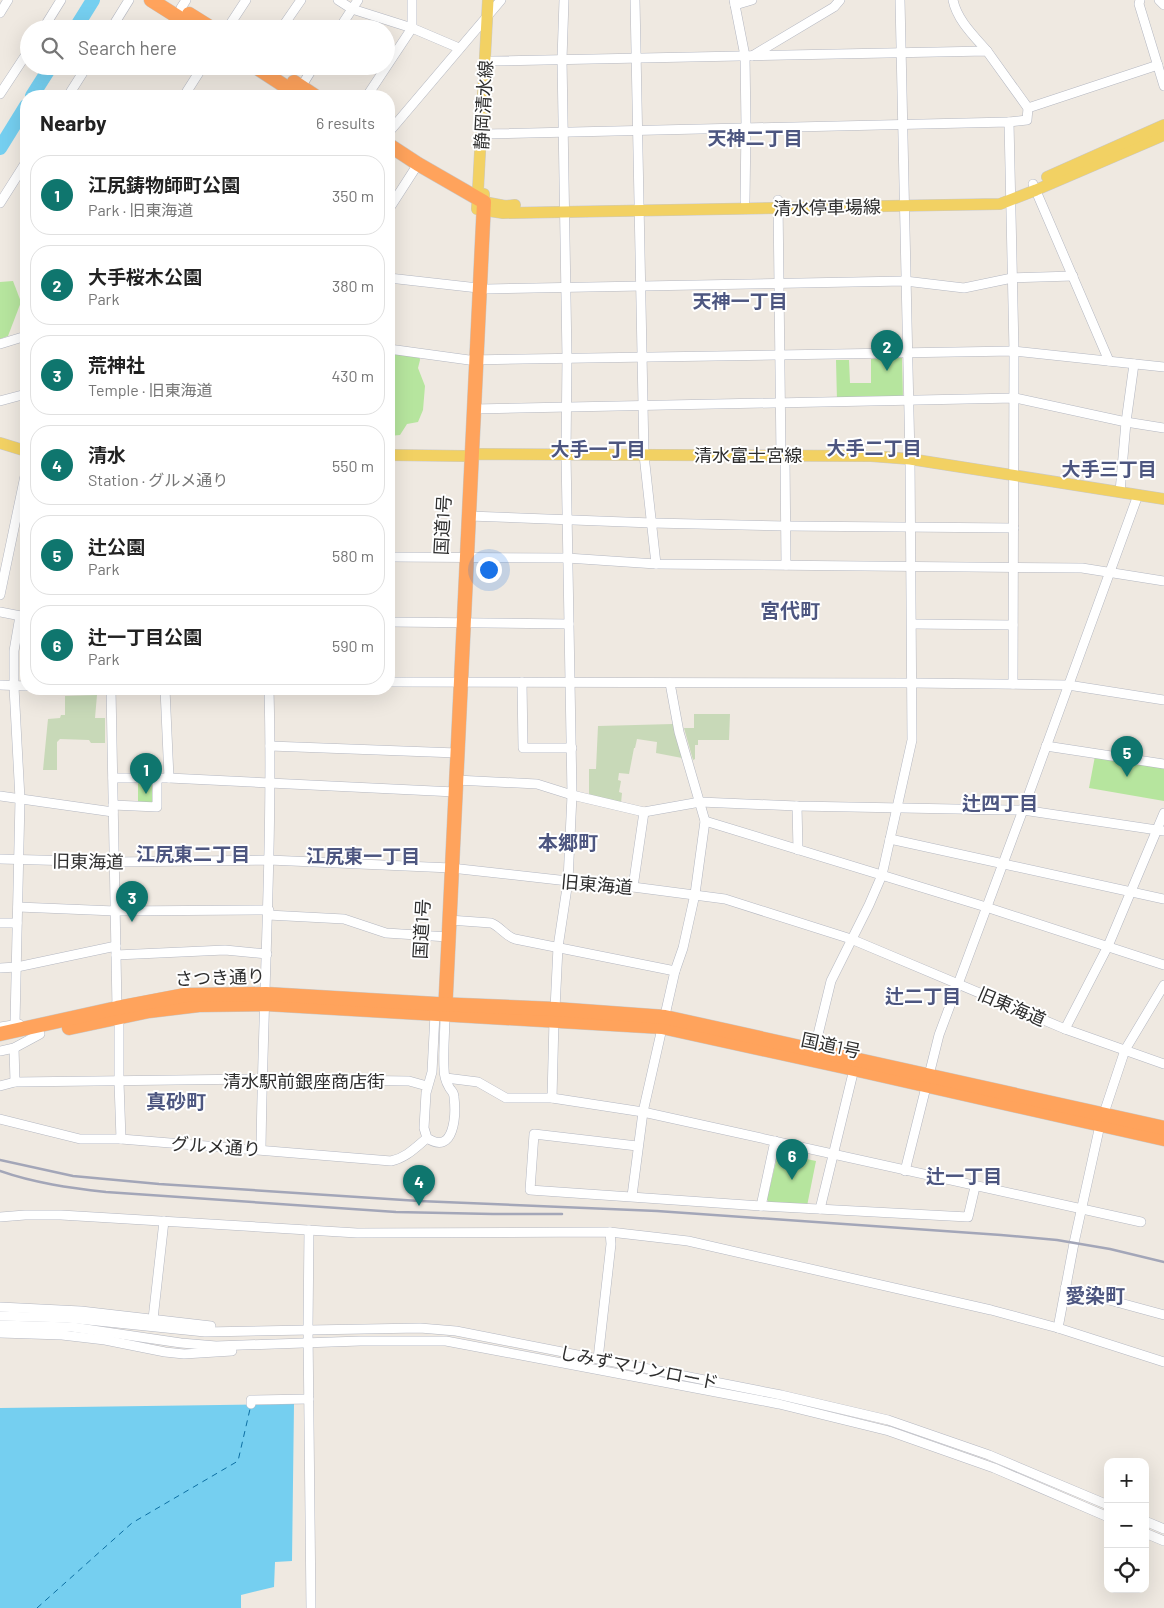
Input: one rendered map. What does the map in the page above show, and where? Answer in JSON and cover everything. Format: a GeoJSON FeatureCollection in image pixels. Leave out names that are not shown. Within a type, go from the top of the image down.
{"type":"FeatureCollection","features":[{"type":"Feature","properties":{"kind":"highway"},"geometry":{"type":"LineString","coordinates":[[151,0],[183,20]]}},
{"type":"Feature","properties":{"kind":"highway"},"geometry":{"type":"LineString","coordinates":[[167,0],[184,4],[203,20]]}},
{"type":"Feature","properties":{"kind":"highway"},"geometry":{"type":"LineString","coordinates":[[271,75],[298,90]]}},
{"type":"Feature","properties":{"kind":"highway"},"geometry":{"type":"LineString","coordinates":[[281,75],[299,90]]}},
{"type":"Feature","properties":{"kind":"highway"},"geometry":{"type":"LineString","coordinates":[[395,150],[415,168]]}},
{"type":"Feature","properties":{"kind":"highway"},"geometry":{"type":"LineString","coordinates":[[395,158],[481,205]]}},
{"type":"Feature","properties":{"kind":"highway","name":"国道1号"},"geometry":{"type":"LineString","coordinates":[[481,205],[441,1009],[664,1022],[1102,1119],[1164,1128]]}},
{"type":"Feature","properties":{"kind":"highway","name":"国道1号"},"geometry":{"type":"LineString","coordinates":[[463,557],[469,516],[468,455],[474,409],[473,360]]}},
{"type":"Feature","properties":{"kind":"highway","name":"国道1号"},"geometry":{"type":"LineString","coordinates":[[444,937],[449,920],[447,868]]}},
{"type":"Feature","properties":{"kind":"highway","name":"さつき通り"},"geometry":{"type":"LineString","coordinates":[[9,1037],[118,1013],[266,999],[441,1009]]}},
{"type":"Feature","properties":{"kind":"highway","name":"国道1号"},"geometry":{"type":"LineString","coordinates":[[813,1055],[854,1068],[927,1080]]}},
{"type":"Feature","properties":{"kind":"highway","name":"国道1号"},"geometry":{"type":"LineString","coordinates":[[1102,1119],[1164,1140]]}},
{"type":"Feature","properties":{"kind":"main road","name":"静岡清水線"},"geometry":{"type":"LineString","coordinates":[[481,205],[492,61],[493,4]]}},
{"type":"Feature","properties":{"kind":"main road","name":"静岡清水線"},"geometry":{"type":"LineString","coordinates":[[481,205],[493,4]]}},
{"type":"Feature","properties":{"kind":"main road","name":"清水停車場線"},"geometry":{"type":"LineString","coordinates":[[1035,187],[1164,125]]}},
{"type":"Feature","properties":{"kind":"main road","name":"清水停車場線"},"geometry":{"type":"LineString","coordinates":[[481,205],[564,208],[639,207],[904,202],[1010,197],[1164,135]]}},
{"type":"Feature","properties":{"kind":"main road","name":"清水停車場線"},"geometry":{"type":"LineString","coordinates":[[639,207],[745,201],[778,204]]}},
{"type":"Feature","properties":{"kind":"main road"},"geometry":{"type":"LineString","coordinates":[[0,443],[20,449]]}},
{"type":"Feature","properties":{"kind":"main road","name":"清水富士宮線"},"geometry":{"type":"LineString","coordinates":[[395,455],[871,456],[910,459],[1164,499]]}},
{"type":"Feature","properties":{"kind":"street"},"geometry":{"type":"LineString","coordinates":[[0,13],[8,0]]}},
{"type":"Feature","properties":{"kind":"street"},"geometry":{"type":"LineString","coordinates":[[49,20],[61,0]]}},
{"type":"Feature","properties":{"kind":"street"},"geometry":{"type":"LineString","coordinates":[[117,20],[129,0]]}},
{"type":"Feature","properties":{"kind":"street"},"geometry":{"type":"LineString","coordinates":[[233,20],[246,0]]}},
{"type":"Feature","properties":{"kind":"street"},"geometry":{"type":"LineString","coordinates":[[287,20],[301,0]]}},
{"type":"Feature","properties":{"kind":"street"},"geometry":{"type":"LineString","coordinates":[[338,0],[352,9],[387,20]]}},
{"type":"Feature","properties":{"kind":"street"},"geometry":{"type":"LineString","coordinates":[[345,20],[358,0]]}},
{"type":"Feature","properties":{"kind":"street"},"geometry":{"type":"LineString","coordinates":[[395,54],[412,28],[412,0]]}},
{"type":"Feature","properties":{"kind":"street"},"geometry":{"type":"LineString","coordinates":[[552,1098],[558,947],[568,881],[572,795],[562,59],[564,0]]}},
{"type":"Feature","properties":{"kind":"street"},"geometry":{"type":"LineString","coordinates":[[635,0],[644,455],[656,564]]}},
{"type":"Feature","properties":{"kind":"street"},"geometry":{"type":"LineString","coordinates":[[745,201],[748,56],[735,2],[752,0]]}},
{"type":"Feature","properties":{"kind":"street"},"geometry":{"type":"LineString","coordinates":[[748,56],[834,7],[840,0]]}},
{"type":"Feature","properties":{"kind":"street"},"geometry":{"type":"LineString","coordinates":[[813,1055],[831,981],[882,876],[912,740],[912,566],[900,0]]}},
{"type":"Feature","properties":{"kind":"street"},"geometry":{"type":"LineString","coordinates":[[486,134],[746,126],[1009,122],[1027,120],[1028,108],[960,18],[953,0]]}},
{"type":"Feature","properties":{"kind":"street"},"geometry":{"type":"LineString","coordinates":[[1140,0],[1139,4],[1164,86]]}},
{"type":"Feature","properties":{"kind":"street"},"geometry":{"type":"LineString","coordinates":[[395,125],[493,4]]}},
{"type":"Feature","properties":{"kind":"street"},"geometry":{"type":"LineString","coordinates":[[395,23],[459,48]]}},
{"type":"Feature","properties":{"kind":"street"},"geometry":{"type":"LineString","coordinates":[[492,61],[986,51]]}},
{"type":"Feature","properties":{"kind":"street"},"geometry":{"type":"LineString","coordinates":[[0,94],[20,64]]}},
{"type":"Feature","properties":{"kind":"street"},"geometry":{"type":"LineString","coordinates":[[1028,108],[1158,64]]}},
{"type":"Feature","properties":{"kind":"street"},"geometry":{"type":"LineString","coordinates":[[72,90],[81,75]]}},
{"type":"Feature","properties":{"kind":"street"},"geometry":{"type":"LineString","coordinates":[[188,90],[197,75]]}},
{"type":"Feature","properties":{"kind":"street"},"geometry":{"type":"LineString","coordinates":[[301,90],[309,75]]}},
{"type":"Feature","properties":{"kind":"street"},"geometry":{"type":"LineString","coordinates":[[371,90],[381,75]]}},
{"type":"Feature","properties":{"kind":"street"},"geometry":{"type":"LineString","coordinates":[[1009,122],[1015,398],[1013,684]]}},
{"type":"Feature","properties":{"kind":"street"},"geometry":{"type":"LineString","coordinates":[[395,200],[415,168]]}},
{"type":"Feature","properties":{"kind":"street"},"geometry":{"type":"LineString","coordinates":[[0,203],[20,171]]}},
{"type":"Feature","properties":{"kind":"street"},"geometry":{"type":"LineString","coordinates":[[1035,187],[1109,361]]}},
{"type":"Feature","properties":{"kind":"street"},"geometry":{"type":"LineString","coordinates":[[778,204],[779,354],[786,565]]}},
{"type":"Feature","properties":{"kind":"street"},"geometry":{"type":"LineString","coordinates":[[395,279],[476,288],[905,281],[964,288],[1012,278],[1073,276]]}},
{"type":"Feature","properties":{"kind":"street"},"geometry":{"type":"LineString","coordinates":[[0,344],[20,338]]}},
{"type":"Feature","properties":{"kind":"street"},"geometry":{"type":"LineString","coordinates":[[395,350],[473,360],[1014,351],[1164,366]]}},
{"type":"Feature","properties":{"kind":"street"},"geometry":{"type":"LineString","coordinates":[[1120,492],[1126,422],[1134,364]]}},
{"type":"Feature","properties":{"kind":"street"},"geometry":{"type":"LineString","coordinates":[[0,401],[20,396]]}},
{"type":"Feature","properties":{"kind":"street"},"geometry":{"type":"LineString","coordinates":[[474,409],[1015,398],[1126,422],[1164,428]]}},
{"type":"Feature","properties":{"kind":"street"},"geometry":{"type":"LineString","coordinates":[[905,1171],[938,1035],[1023,810],[1138,495]]}},
{"type":"Feature","properties":{"kind":"street"},"geometry":{"type":"LineString","coordinates":[[0,595],[4,554],[20,503]]}},
{"type":"Feature","properties":{"kind":"street"},"geometry":{"type":"LineString","coordinates":[[469,516],[786,526],[1014,528]]}},
{"type":"Feature","properties":{"kind":"street"},"geometry":{"type":"LineString","coordinates":[[395,557],[568,558],[656,564],[1082,568],[1164,581]]}},
{"type":"Feature","properties":{"kind":"street"},"geometry":{"type":"LineString","coordinates":[[0,612],[20,616]]}},
{"type":"Feature","properties":{"kind":"street"},"geometry":{"type":"LineString","coordinates":[[395,622],[569,624]]}},
{"type":"Feature","properties":{"kind":"street"},"geometry":{"type":"LineString","coordinates":[[912,624],[1013,625]]}},
{"type":"Feature","properties":{"kind":"street"},"geometry":{"type":"LineString","coordinates":[[15,1082],[9,1037],[16,967],[18,907],[20,799],[14,651],[20,628]]}},
{"type":"Feature","properties":{"kind":"street"},"geometry":{"type":"LineString","coordinates":[[395,682],[1068,685],[1164,700]]}},
{"type":"Feature","properties":{"kind":"street"},"geometry":{"type":"LineString","coordinates":[[522,682],[523,748],[572,748]]}},
{"type":"Feature","properties":{"kind":"street"},"geometry":{"type":"LineString","coordinates":[[632,1196],[642,1112],[695,894],[704,820],[679,732],[670,683]]}},
{"type":"Feature","properties":{"kind":"street"},"geometry":{"type":"LineString","coordinates":[[0,685],[20,686]]}},
{"type":"Feature","properties":{"kind":"street"},"geometry":{"type":"LineString","coordinates":[[111,695],[121,1139]]}},
{"type":"Feature","properties":{"kind":"street"},"geometry":{"type":"LineString","coordinates":[[165,695],[169,778]]}},
{"type":"Feature","properties":{"kind":"street"},"geometry":{"type":"LineString","coordinates":[[261,1149],[269,860],[269,695]]}},
{"type":"Feature","properties":{"kind":"street"},"geometry":{"type":"LineString","coordinates":[[270,746],[454,752]]}},
{"type":"Feature","properties":{"kind":"street"},"geometry":{"type":"LineString","coordinates":[[1046,746],[1164,764]]}},
{"type":"Feature","properties":{"kind":"street"},"geometry":{"type":"LineString","coordinates":[[113,778],[169,778],[270,784],[453,788],[537,784],[572,795],[644,812],[700,802],[797,806],[1023,810],[1161,830]]}},
{"type":"Feature","properties":{"kind":"street"},"geometry":{"type":"LineString","coordinates":[[0,796],[113,809],[157,807],[157,779]]}},
{"type":"Feature","properties":{"kind":"street"},"geometry":{"type":"LineString","coordinates":[[797,806],[798,850]]}},
{"type":"Feature","properties":{"kind":"street"},"geometry":{"type":"LineString","coordinates":[[633,887],[644,812]]}},
{"type":"Feature","properties":{"kind":"street"},"geometry":{"type":"LineString","coordinates":[[1065,1029],[1108,946],[1131,892],[1161,830],[1164,813]]}},
{"type":"Feature","properties":{"kind":"street"},"geometry":{"type":"LineString","coordinates":[[704,820],[986,907],[1164,965]]}},
{"type":"Feature","properties":{"kind":"street"},"geometry":{"type":"LineString","coordinates":[[890,839],[1164,899]]}},
{"type":"Feature","properties":{"kind":"street","name":"旧東海道"},"geometry":{"type":"LineString","coordinates":[[0,859],[115,862],[269,860],[447,868],[633,887],[725,899],[851,938],[1065,1029],[1164,1064]]}},
{"type":"Feature","properties":{"kind":"street"},"geometry":{"type":"LineString","coordinates":[[18,907],[115,911],[268,912],[344,919],[386,933],[444,937]]}},
{"type":"Feature","properties":{"kind":"street"},"geometry":{"type":"LineString","coordinates":[[449,920],[496,924],[510,937],[675,971]]}},
{"type":"Feature","properties":{"kind":"street"},"geometry":{"type":"LineString","coordinates":[[0,923],[17,923]]}},
{"type":"Feature","properties":{"kind":"street"},"geometry":{"type":"LineString","coordinates":[[0,968],[116,950],[225,950],[267,954]]}},
{"type":"Feature","properties":{"kind":"street"},"geometry":{"type":"LineString","coordinates":[[1058,1328],[1081,1209],[1102,1119],[1125,1050],[1164,985]]}},
{"type":"Feature","properties":{"kind":"street"},"geometry":{"type":"LineString","coordinates":[[441,1009],[444,1068],[448,1086],[454,1095],[452,1132],[444,1142],[436,1142],[427,1138],[424,1128],[428,1086],[432,1072],[441,1009]]}},
{"type":"Feature","properties":{"kind":"street"},"geometry":{"type":"LineString","coordinates":[[0,1027],[9,1037]]}},
{"type":"Feature","properties":{"kind":"street"},"geometry":{"type":"LineString","coordinates":[[0,1052],[9,1037]]}},
{"type":"Feature","properties":{"kind":"street"},"geometry":{"type":"LineString","coordinates":[[820,1208],[854,1068]]}},
{"type":"Feature","properties":{"kind":"street"},"geometry":{"type":"LineString","coordinates":[[446,1078],[478,1082],[506,1098],[552,1098],[642,1112],[975,1187],[1141,1222]]}},
{"type":"Feature","properties":{"kind":"street","name":"清水駅前銀座商店街"},"geometry":{"type":"LineString","coordinates":[[0,1086],[15,1082],[262,1080],[409,1081],[428,1086]]}},
{"type":"Feature","properties":{"kind":"street","name":"グルメ通り"},"geometry":{"type":"LineString","coordinates":[[0,1118],[80,1139],[121,1139],[391,1161],[408,1154],[427,1138]]}},
{"type":"Feature","properties":{"kind":"street"},"geometry":{"type":"LineString","coordinates":[[638,1146],[534,1134],[530,1190],[762,1206],[968,1217],[975,1187]]}},
{"type":"Feature","properties":{"kind":"street"},"geometry":{"type":"LineString","coordinates":[[762,1206],[775,1141]]}},
{"type":"Feature","properties":{"kind":"street"},"geometry":{"type":"LineString","coordinates":[[0,1217],[61,1215],[357,1233],[610,1232],[688,1241],[944,1298],[1058,1328],[1164,1362]]}},
{"type":"Feature","properties":{"kind":"street"},"geometry":{"type":"LineString","coordinates":[[153,1323],[164,1221]]}},
{"type":"Feature","properties":{"kind":"street"},"geometry":{"type":"LineString","coordinates":[[309,1230],[310,1608]]}},
{"type":"Feature","properties":{"kind":"street"},"geometry":{"type":"LineString","coordinates":[[598,1359],[611,1244],[610,1232]]}},
{"type":"Feature","properties":{"kind":"street"},"geometry":{"type":"LineString","coordinates":[[1065,1288],[1164,1315]]}},
{"type":"Feature","properties":{"kind":"street"},"geometry":{"type":"LineString","coordinates":[[0,1308],[81,1311],[153,1323]]}},
{"type":"Feature","properties":{"kind":"street"},"geometry":{"type":"LineString","coordinates":[[0,1316],[153,1323]]}},
{"type":"Feature","properties":{"kind":"street","name":"しみずマリンロード"},"geometry":{"type":"LineString","coordinates":[[153,1323],[205,1332],[420,1328],[456,1331],[781,1395],[888,1420],[989,1455],[1104,1504]]}},
{"type":"Feature","properties":{"kind":"street","name":"しみずマリンロード"},"geometry":{"type":"LineString","coordinates":[[0,1325],[72,1327],[181,1343],[216,1346],[389,1340],[446,1341],[780,1404],[889,1431],[994,1468],[1104,1515]]}},
{"type":"Feature","properties":{"kind":"street"},"geometry":{"type":"LineString","coordinates":[[0,1333],[62,1335],[105,1340],[184,1354],[231,1351],[264,1344]]}},
{"type":"Feature","properties":{"kind":"street"},"geometry":{"type":"LineString","coordinates":[[251,1404],[251,1400],[309,1399]]}},
{"type":"Feature","properties":{"kind":"street"},"geometry":{"type":"LineString","coordinates":[[1149,1523],[1164,1529]]}},
{"type":"Feature","properties":{"kind":"street"},"geometry":{"type":"LineString","coordinates":[[1149,1535],[1163,1541]]}},
{"type":"Feature","properties":{"kind":"green space"},"geometry":{"type":"Polygon","coordinates":[[[13,281],[20,305],[8,336],[0,339],[0,282],[13,281]]]}},
{"type":"Feature","properties":{"kind":"green space"},"geometry":{"type":"Polygon","coordinates":[[[395,348],[419,354],[418,368],[425,386],[423,410],[418,422],[407,424],[400,435],[395,435],[395,348]]]}},
{"type":"Feature","properties":{"kind":"green space"},"geometry":{"type":"Polygon","coordinates":[[[902,358],[903,399],[837,401],[836,360],[849,360],[850,383],[871,383],[871,359],[902,358]]]}},
{"type":"Feature","properties":{"kind":"green space"},"geometry":{"type":"Polygon","coordinates":[[[97,695],[95,718],[105,718],[105,743],[91,743],[89,740],[60,739],[57,742],[57,770],[43,770],[48,719],[60,718],[61,715],[65,715],[65,696],[97,695]]]}},
{"type":"Feature","properties":{"kind":"green space"},"geometry":{"type":"Polygon","coordinates":[[[694,714],[730,714],[729,740],[698,740],[698,745],[695,745],[695,759],[693,760],[684,728],[694,728],[694,714]]]}},
{"type":"Feature","properties":{"kind":"green space"},"geometry":{"type":"Polygon","coordinates":[[[673,724],[682,758],[656,753],[657,742],[637,739],[629,774],[619,773],[618,780],[621,781],[619,792],[622,793],[621,803],[589,795],[589,769],[596,769],[598,726],[673,724]]]}},
{"type":"Feature","properties":{"kind":"green space"},"geometry":{"type":"Polygon","coordinates":[[[1095,756],[1164,767],[1164,801],[1089,788],[1095,756]]]}},
{"type":"Feature","properties":{"kind":"green space"},"geometry":{"type":"Polygon","coordinates":[[[138,783],[154,783],[154,805],[138,805],[138,783]]]}},
{"type":"Feature","properties":{"kind":"green space"},"geometry":{"type":"Polygon","coordinates":[[[778,1153],[816,1161],[807,1206],[769,1204],[767,1199],[778,1153]]]}},
{"type":"Feature","properties":{"kind":"water"},"geometry":{"type":"Polygon","coordinates":[[[294,1404],[292,1561],[275,1562],[274,1587],[241,1595],[241,1608],[0,1608],[0,1408],[294,1404]]]}},
{"type":"Feature","properties":{"kind":"waterway"},"geometry":{"type":"LineString","coordinates":[[81,20],[93,0]]}},
{"type":"Feature","properties":{"kind":"waterway"},"geometry":{"type":"LineString","coordinates":[[36,90],[45,75]]}},
{"type":"Feature","properties":{"kind":"waterway"},"geometry":{"type":"LineString","coordinates":[[0,148],[20,116]]}},
{"type":"Feature","properties":{"kind":"ferry route"},"geometry":{"type":"LineString","coordinates":[[37,1608],[132,1523],[238,1461],[250,1409]]}},
{"type":"Feature","properties":{"kind":"railway"},"geometry":{"type":"LineString","coordinates":[[0,1160],[73,1176],[159,1184],[419,1201],[657,1211],[1001,1235],[1057,1240],[1110,1249],[1164,1262]]}},
{"type":"Feature","properties":{"kind":"railway"},"geometry":{"type":"LineString","coordinates":[[0,1171],[26,1179],[106,1192],[396,1212],[562,1214]]}},
{"type":"Feature","properties":{"kind":"place","name":"大手桜木公園"},"geometry":{"type":"Point","coordinates":[887,371]}},
{"type":"Feature","properties":{"kind":"place","name":"辻公園"},"geometry":{"type":"Point","coordinates":[1127,777]}},
{"type":"Feature","properties":{"kind":"place","name":"江尻鋳物師町公園"},"geometry":{"type":"Point","coordinates":[146,794]}},
{"type":"Feature","properties":{"kind":"place","name":"荒神社"},"geometry":{"type":"Point","coordinates":[132,922]}},
{"type":"Feature","properties":{"kind":"place","name":"辻一丁目公園"},"geometry":{"type":"Point","coordinates":[792,1180]}},
{"type":"Feature","properties":{"kind":"place","name":"清水"},"geometry":{"type":"Point","coordinates":[419,1206]}},
{"type":"Feature","properties":{"kind":"district","name":"天神二丁目"},"geometry":{"type":"Point","coordinates":[755,137]}},
{"type":"Feature","properties":{"kind":"district","name":"天神一丁目"},"geometry":{"type":"Point","coordinates":[740,300]}},
{"type":"Feature","properties":{"kind":"district","name":"大手二丁目"},"geometry":{"type":"Point","coordinates":[874,447]}},
{"type":"Feature","properties":{"kind":"district","name":"大手一丁目"},"geometry":{"type":"Point","coordinates":[598,448]}},
{"type":"Feature","properties":{"kind":"district","name":"大手三丁目"},"geometry":{"type":"Point","coordinates":[1109,468]}},
{"type":"Feature","properties":{"kind":"district","name":"宮代町"},"geometry":{"type":"Point","coordinates":[790,610]}},
{"type":"Feature","properties":{"kind":"district","name":"辻四丁目"},"geometry":{"type":"Point","coordinates":[1000,802]}},
{"type":"Feature","properties":{"kind":"district","name":"本郷町"},"geometry":{"type":"Point","coordinates":[568,842]}},
{"type":"Feature","properties":{"kind":"district","name":"江尻東二丁目"},"geometry":{"type":"Point","coordinates":[193,853]}},
{"type":"Feature","properties":{"kind":"district","name":"江尻東一丁目"},"geometry":{"type":"Point","coordinates":[363,855]}},
{"type":"Feature","properties":{"kind":"district","name":"辻二丁目"},"geometry":{"type":"Point","coordinates":[923,995]}},
{"type":"Feature","properties":{"kind":"district","name":"真砂町"},"geometry":{"type":"Point","coordinates":[176,1101]}},
{"type":"Feature","properties":{"kind":"district","name":"辻一丁目"},"geometry":{"type":"Point","coordinates":[964,1175]}},
{"type":"Feature","properties":{"kind":"district","name":"愛染町"},"geometry":{"type":"Point","coordinates":[1095,1295]}}]}
